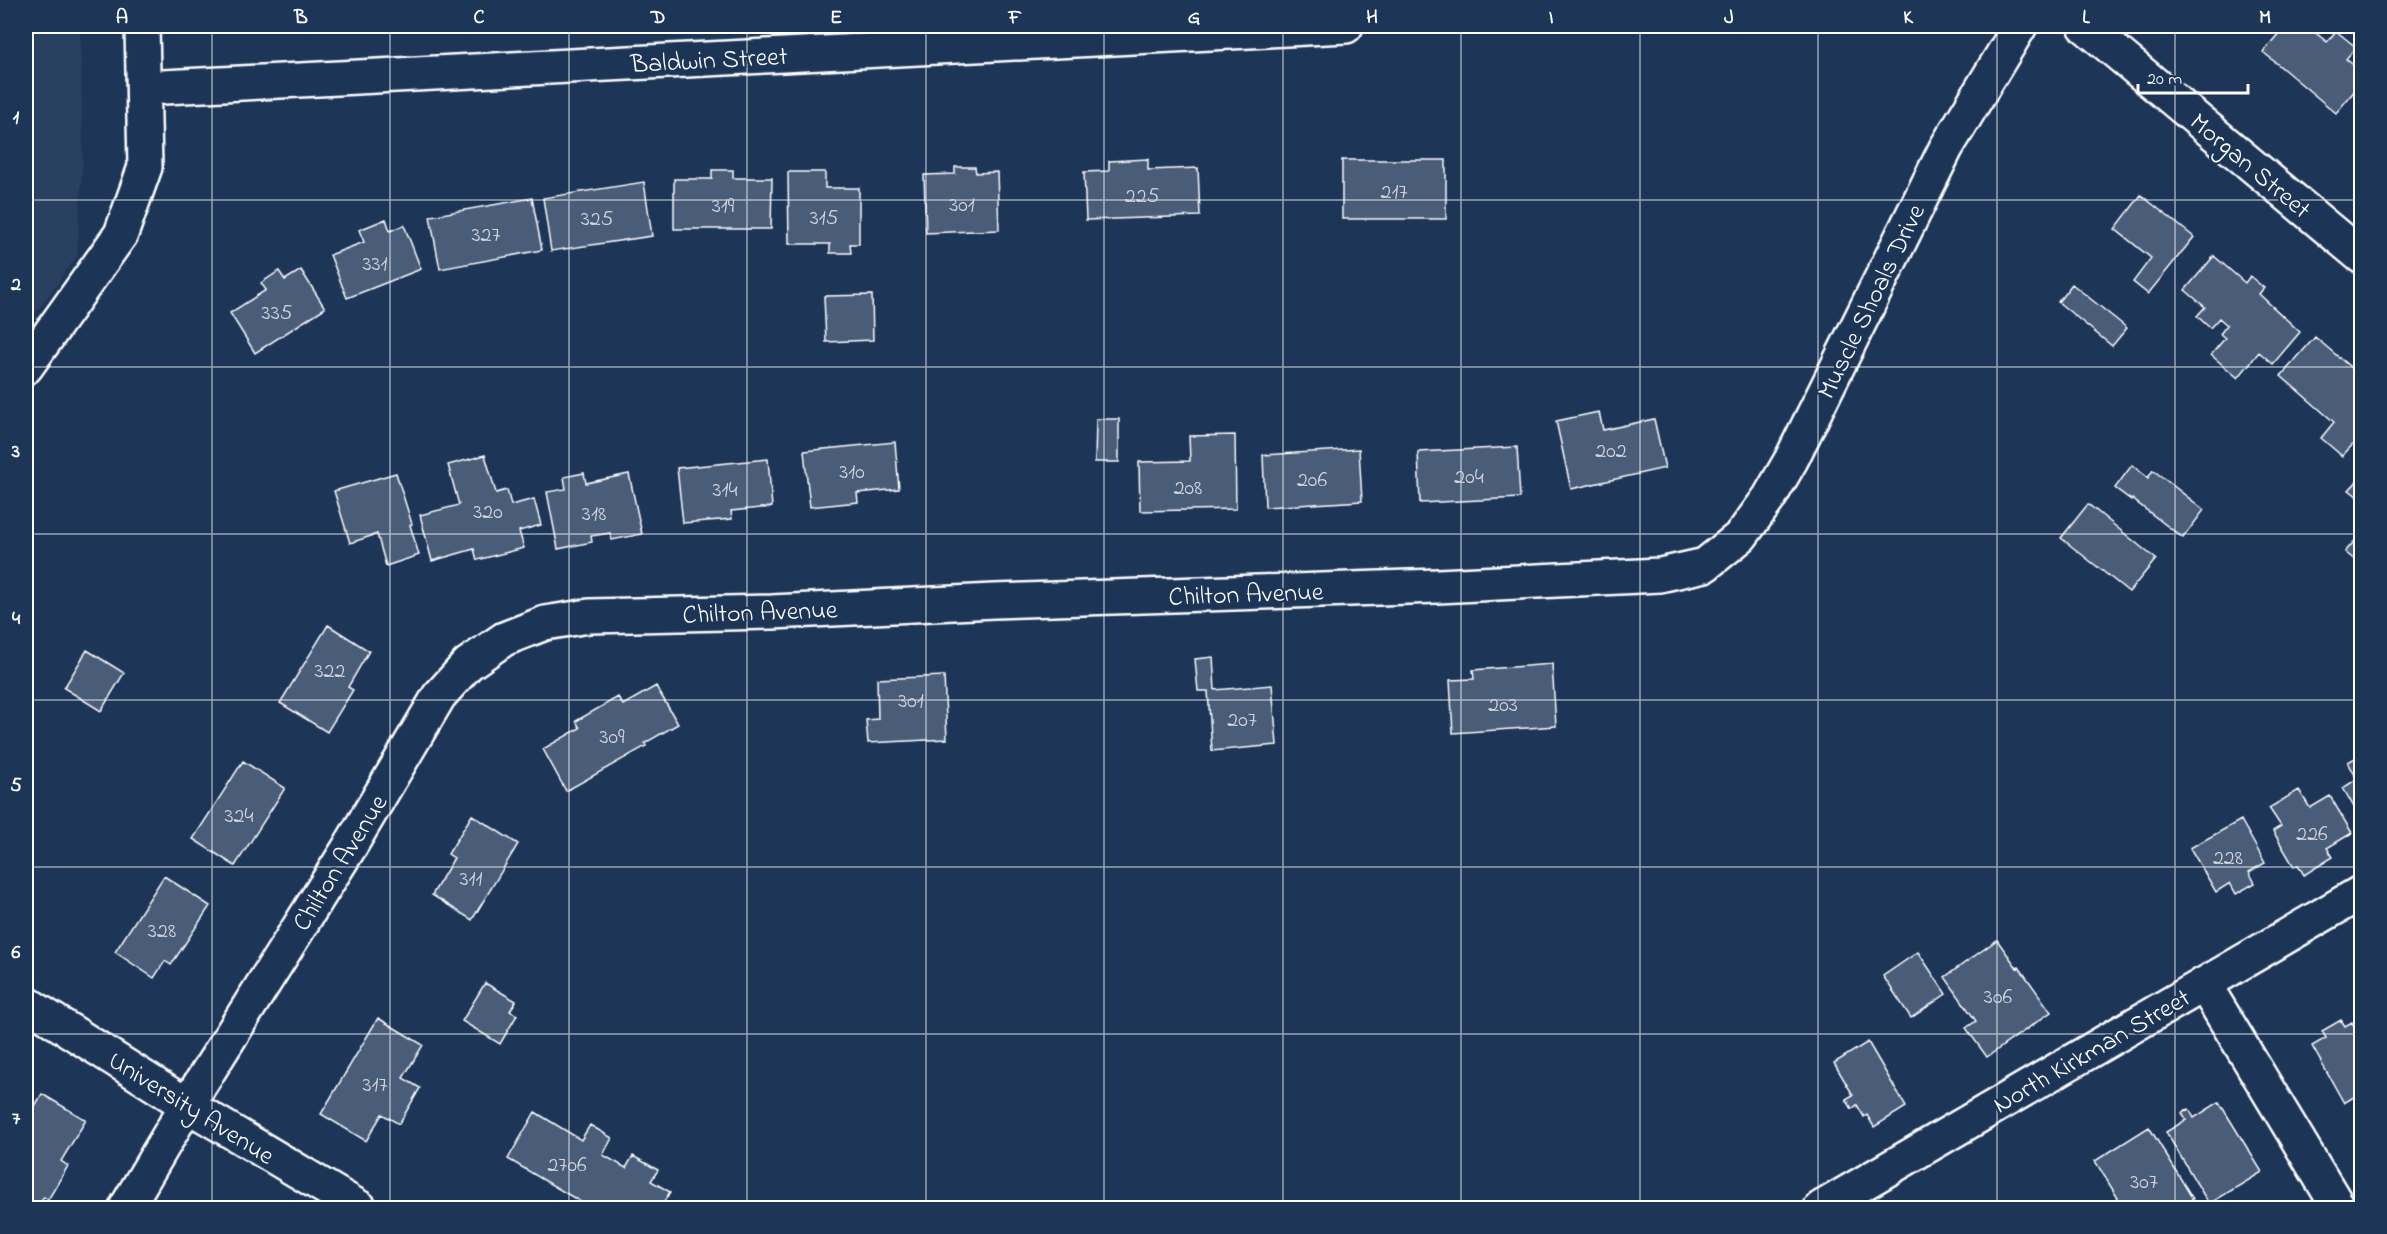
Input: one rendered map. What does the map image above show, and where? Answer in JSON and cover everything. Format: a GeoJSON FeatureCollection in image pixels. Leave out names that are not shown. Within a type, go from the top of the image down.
{"type":"FeatureCollection","features":[{"type":"Feature","properties":{"kind":"street"},"geometry":{"type":"LineString","coordinates":[[26,367],[121,234],[145,167],[141,26]]}},
{"type":"Feature","properties":{"kind":"street","name":"Baldwin Street"},"geometry":{"type":"LineString","coordinates":[[144,88],[1346,26]]}},
{"type":"Feature","properties":{"kind":"street","name":"Muscle Shoals Drive"},"geometry":{"type":"LineString","coordinates":[[1705,565],[1741,536],[1769,498],[1791,460],[1946,148],[2020,26]]}},
{"type":"Feature","properties":{"kind":"street","name":"Morgan Street"},"geometry":{"type":"LineString","coordinates":[[2085,26],[2361,257]]}},
{"type":"Feature","properties":{"kind":"street","name":"Chilton Avenue"},"geometry":{"type":"LineString","coordinates":[[126,1209],[187,1105],[349,848],[439,696],[468,664],[504,639],[545,623],[589,616],[772,612],[982,602],[1415,587],[1660,575],[1705,565]]}},
{"type":"Feature","properties":{"kind":"street","name":"North Kirkman Street"},"geometry":{"type":"LineString","coordinates":[[1821,1209],[2361,892]]}},
{"type":"Feature","properties":{"kind":"street"},"geometry":{"type":"LineString","coordinates":[[2204,984],[2339,1209]]}},
{"type":"Feature","properties":{"kind":"street","name":"University Avenue"},"geometry":{"type":"LineString","coordinates":[[26,1003],[187,1105],[360,1209]]}},
{"type":"Feature","properties":{"kind":"shaded area"},"geometry":{"type":"Polygon","coordinates":[[[26,26],[80,26],[83,154],[77,256],[26,327],[26,26]]]}},
{"type":"Feature","properties":{"kind":"building"},"geometry":{"type":"Polygon","coordinates":[[[2285,26],[2307,26],[2327,42],[2336,31],[2356,47],[2346,59],[2362,72],[2362,82],[2336,113],[2263,52],[2285,26]]]}},
{"type":"Feature","properties":{"kind":"building"},"geometry":{"type":"Polygon","coordinates":[[[1148,159],[1148,170],[1198,168],[1200,216],[1086,220],[1084,172],[1109,171],[1109,161],[1148,159]]]}},
{"type":"Feature","properties":{"kind":"building"},"geometry":{"type":"Polygon","coordinates":[[[1342,160],[1446,160],[1446,219],[1342,219],[1342,160]]]}},
{"type":"Feature","properties":{"kind":"building"},"geometry":{"type":"Polygon","coordinates":[[[955,167],[975,167],[976,173],[997,172],[999,230],[926,233],[924,175],[955,174],[955,167]]]}},
{"type":"Feature","properties":{"kind":"building"},"geometry":{"type":"Polygon","coordinates":[[[712,170],[733,170],[733,178],[772,178],[771,229],[674,229],[674,179],[712,179],[712,170]]]}},
{"type":"Feature","properties":{"kind":"building"},"geometry":{"type":"Polygon","coordinates":[[[788,172],[825,172],[825,188],[859,188],[859,244],[850,244],[851,253],[830,253],[830,244],[789,244],[788,172]]]}},
{"type":"Feature","properties":{"kind":"building"},"geometry":{"type":"Polygon","coordinates":[[[644,182],[652,236],[551,251],[543,198],[644,182]]]}},
{"type":"Feature","properties":{"kind":"building"},"geometry":{"type":"Polygon","coordinates":[[[2141,195],[2194,237],[2148,294],[2133,282],[2151,258],[2115,229],[2141,195]]]}},
{"type":"Feature","properties":{"kind":"building"},"geometry":{"type":"Polygon","coordinates":[[[532,198],[542,250],[440,269],[430,216],[532,198]]]}},
{"type":"Feature","properties":{"kind":"building"},"geometry":{"type":"Polygon","coordinates":[[[386,219],[390,231],[404,225],[421,269],[347,298],[330,255],[364,242],[359,230],[386,219]]]}},
{"type":"Feature","properties":{"kind":"building"},"geometry":{"type":"Polygon","coordinates":[[[2214,256],[2245,283],[2250,276],[2264,288],[2259,294],[2300,332],[2273,364],[2259,352],[2238,378],[2211,355],[2225,338],[2220,334],[2227,325],[2219,318],[2210,328],[2197,316],[2205,307],[2185,290],[2214,256]]]}},
{"type":"Feature","properties":{"kind":"building"},"geometry":{"type":"Polygon","coordinates":[[[301,270],[325,308],[255,353],[230,313],[266,290],[261,283],[279,271],[285,280],[301,270]]]}},
{"type":"Feature","properties":{"kind":"building"},"geometry":{"type":"Polygon","coordinates":[[[2072,284],[2127,328],[2112,346],[2058,302],[2072,284]]]}},
{"type":"Feature","properties":{"kind":"building"},"geometry":{"type":"Polygon","coordinates":[[[872,295],[873,340],[826,342],[824,296],[872,295]]]}},
{"type":"Feature","properties":{"kind":"building"},"geometry":{"type":"Polygon","coordinates":[[[2315,337],[2362,377],[2362,435],[2342,456],[2321,438],[2334,422],[2281,376],[2315,337]]]}},
{"type":"Feature","properties":{"kind":"building"},"geometry":{"type":"Polygon","coordinates":[[[1599,412],[1603,430],[1654,419],[1665,468],[1571,489],[1556,421],[1599,412]]]}},
{"type":"Feature","properties":{"kind":"building"},"geometry":{"type":"Polygon","coordinates":[[[1096,419],[1119,419],[1119,462],[1095,462],[1096,419]]]}},
{"type":"Feature","properties":{"kind":"building"},"geometry":{"type":"Polygon","coordinates":[[[1235,435],[1236,509],[1140,511],[1139,462],[1190,461],[1189,436],[1235,435]]]}},
{"type":"Feature","properties":{"kind":"building"},"geometry":{"type":"Polygon","coordinates":[[[895,442],[899,489],[857,493],[858,502],[810,507],[804,451],[895,442]]]}},
{"type":"Feature","properties":{"kind":"building"},"geometry":{"type":"Polygon","coordinates":[[[1517,447],[1520,498],[1420,503],[1418,452],[1517,447]]]}},
{"type":"Feature","properties":{"kind":"building"},"geometry":{"type":"Polygon","coordinates":[[[1359,449],[1362,501],[1265,507],[1263,455],[1359,449]]]}},
{"type":"Feature","properties":{"kind":"building"},"geometry":{"type":"Polygon","coordinates":[[[485,455],[496,493],[507,490],[511,505],[534,499],[541,525],[519,531],[524,548],[477,560],[474,549],[432,561],[420,515],[459,505],[448,465],[485,455]]]}},
{"type":"Feature","properties":{"kind":"building"},"geometry":{"type":"Polygon","coordinates":[[[768,459],[772,507],[731,511],[732,519],[683,523],[677,468],[768,459]]]}},
{"type":"Feature","properties":{"kind":"building"},"geometry":{"type":"Polygon","coordinates":[[[2132,465],[2148,478],[2153,470],[2204,510],[2183,538],[2115,488],[2132,465]]]}},
{"type":"Feature","properties":{"kind":"building"},"geometry":{"type":"Polygon","coordinates":[[[396,473],[419,555],[386,566],[377,534],[350,543],[334,491],[396,473]]]}},
{"type":"Feature","properties":{"kind":"building"},"geometry":{"type":"Polygon","coordinates":[[[584,473],[586,483],[629,474],[642,534],[612,540],[610,533],[591,536],[592,542],[558,549],[547,492],[566,489],[564,477],[584,473]]]}},
{"type":"Feature","properties":{"kind":"building"},"geometry":{"type":"Polygon","coordinates":[[[2362,476],[2362,500],[2349,490],[2362,476]]]}},
{"type":"Feature","properties":{"kind":"building"},"geometry":{"type":"Polygon","coordinates":[[[2088,504],[2156,559],[2129,592],[2061,538],[2088,504]]]}},
{"type":"Feature","properties":{"kind":"building"},"geometry":{"type":"Polygon","coordinates":[[[2362,533],[2362,566],[2345,552],[2362,533]]]}},
{"type":"Feature","properties":{"kind":"building"},"geometry":{"type":"Polygon","coordinates":[[[328,625],[369,651],[348,687],[353,690],[327,732],[280,703],[328,625]]]}},
{"type":"Feature","properties":{"kind":"building"},"geometry":{"type":"Polygon","coordinates":[[[87,650],[124,673],[101,711],[64,688],[87,650]]]}},
{"type":"Feature","properties":{"kind":"building"},"geometry":{"type":"Polygon","coordinates":[[[1213,657],[1215,690],[1272,685],[1277,745],[1212,751],[1208,691],[1198,691],[1195,659],[1213,657]]]}},
{"type":"Feature","properties":{"kind":"building"},"geometry":{"type":"Polygon","coordinates":[[[1552,664],[1556,726],[1453,733],[1450,680],[1474,679],[1473,670],[1552,664]]]}},
{"type":"Feature","properties":{"kind":"building"},"geometry":{"type":"Polygon","coordinates":[[[944,676],[947,739],[868,743],[866,720],[878,719],[877,679],[944,676]]]}},
{"type":"Feature","properties":{"kind":"building"},"geometry":{"type":"Polygon","coordinates":[[[656,686],[678,724],[645,743],[646,746],[566,791],[543,749],[580,728],[576,721],[618,697],[623,705],[656,686]]]}},
{"type":"Feature","properties":{"kind":"building"},"geometry":{"type":"Polygon","coordinates":[[[2362,754],[2362,821],[2343,788],[2357,779],[2348,762],[2362,754]]]}},
{"type":"Feature","properties":{"kind":"building"},"geometry":{"type":"Polygon","coordinates":[[[243,761],[285,788],[235,866],[193,839],[243,761]]]}},
{"type":"Feature","properties":{"kind":"building"},"geometry":{"type":"Polygon","coordinates":[[[2299,790],[2310,808],[2330,796],[2352,833],[2327,848],[2333,857],[2304,875],[2298,865],[2294,867],[2273,831],[2281,826],[2269,808],[2299,790]]]}},
{"type":"Feature","properties":{"kind":"building"},"geometry":{"type":"Polygon","coordinates":[[[472,815],[518,844],[472,920],[432,895],[454,858],[448,854],[472,815]]]}},
{"type":"Feature","properties":{"kind":"building"},"geometry":{"type":"Polygon","coordinates":[[[2241,820],[2265,863],[2249,872],[2255,883],[2236,894],[2230,883],[2216,892],[2190,848],[2241,820]]]}},
{"type":"Feature","properties":{"kind":"building"},"geometry":{"type":"Polygon","coordinates":[[[164,876],[210,906],[171,965],[165,961],[154,978],[115,952],[164,876]]]}},
{"type":"Feature","properties":{"kind":"building"},"geometry":{"type":"Polygon","coordinates":[[[1997,940],[2051,1012],[1987,1057],[1966,1028],[1976,1021],[1945,977],[1997,940]]]}},
{"type":"Feature","properties":{"kind":"building"},"geometry":{"type":"Polygon","coordinates":[[[1918,952],[1946,994],[1911,1018],[1883,976],[1918,952]]]}},
{"type":"Feature","properties":{"kind":"building"},"geometry":{"type":"Polygon","coordinates":[[[485,983],[516,1001],[510,1011],[517,1015],[500,1044],[462,1021],[485,983]]]}},
{"type":"Feature","properties":{"kind":"building"},"geometry":{"type":"Polygon","coordinates":[[[378,1018],[423,1045],[403,1078],[420,1088],[399,1124],[382,1114],[366,1141],[321,1114],[378,1018]]]}},
{"type":"Feature","properties":{"kind":"building"},"geometry":{"type":"Polygon","coordinates":[[[2341,1020],[2345,1026],[2352,1022],[2362,1039],[2362,1092],[2344,1103],[2312,1046],[2326,1038],[2322,1031],[2341,1020]]]}},
{"type":"Feature","properties":{"kind":"building"},"geometry":{"type":"Polygon","coordinates":[[[1868,1042],[1906,1107],[1874,1127],[1857,1105],[1852,1109],[1846,1099],[1853,1095],[1834,1063],[1868,1042]]]}},
{"type":"Feature","properties":{"kind":"building"},"geometry":{"type":"Polygon","coordinates":[[[42,1094],[86,1120],[61,1161],[68,1166],[48,1200],[44,1197],[37,1208],[26,1208],[26,1121],[42,1094]]]}},
{"type":"Feature","properties":{"kind":"building"},"geometry":{"type":"Polygon","coordinates":[[[2219,1102],[2262,1172],[2209,1204],[2166,1132],[2186,1120],[2182,1113],[2189,1109],[2194,1118],[2219,1102]]]}},
{"type":"Feature","properties":{"kind":"building"},"geometry":{"type":"Polygon","coordinates":[[[535,1112],[581,1140],[590,1125],[612,1138],[603,1155],[626,1168],[633,1156],[658,1170],[651,1181],[670,1192],[660,1208],[591,1208],[508,1159],[535,1112]]]}},
{"type":"Feature","properties":{"kind":"building"},"geometry":{"type":"Polygon","coordinates":[[[2149,1127],[2193,1199],[2178,1208],[2124,1208],[2095,1161],[2149,1127]]]}}]}
